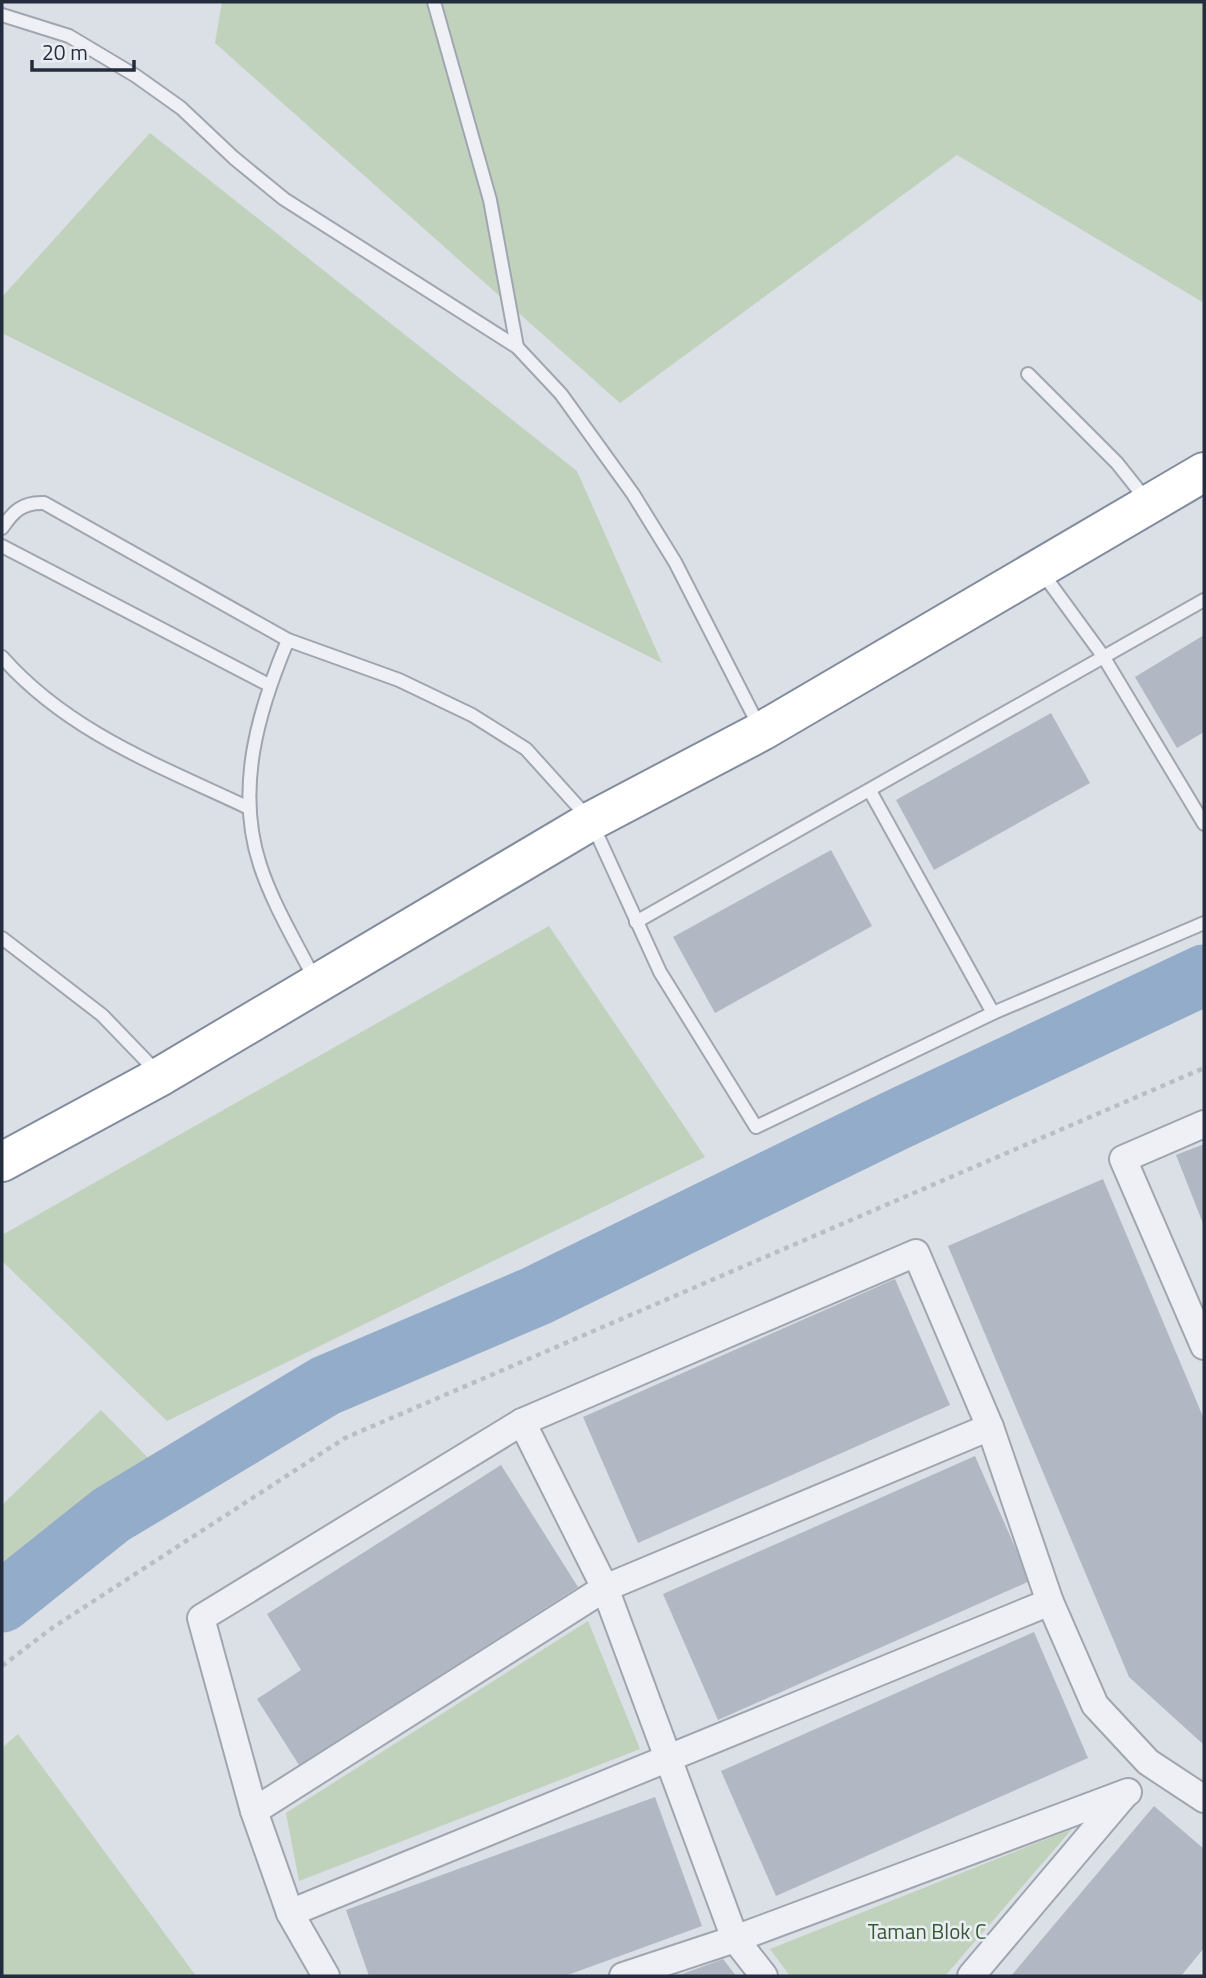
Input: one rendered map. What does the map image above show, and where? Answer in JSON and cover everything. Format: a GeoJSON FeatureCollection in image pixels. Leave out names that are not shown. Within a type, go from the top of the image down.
{"type":"FeatureCollection","features":[{"type":"Feature","properties":{"kind":"highway"},"geometry":{"type":"LineString","coordinates":[[2,1163],[161,1076],[591,821],[762,731],[1041,570],[1204,472]]}},
{"type":"Feature","properties":{"kind":"street"},"geometry":{"type":"LineString","coordinates":[[1204,1124],[1123,1158],[1204,1346]]}},
{"type":"Feature","properties":{"kind":"street"},"geometry":{"type":"LineString","coordinates":[[326,1976],[290,1913],[254,1811],[201,1618],[522,1422],[916,1253],[990,1427],[1050,1602],[1095,1705],[1148,1762],[1204,1799]]}},
{"type":"Feature","properties":{"kind":"street"},"geometry":{"type":"LineString","coordinates":[[522,1422],[605,1588],[735,1939],[764,1976]]}},
{"type":"Feature","properties":{"kind":"street"},"geometry":{"type":"LineString","coordinates":[[254,1811],[605,1588],[990,1427]]}},
{"type":"Feature","properties":{"kind":"street"},"geometry":{"type":"LineString","coordinates":[[290,1913],[670,1760],[1050,1602]]}},
{"type":"Feature","properties":{"kind":"street"},"geometry":{"type":"LineString","coordinates":[[971,1976],[1128,1792],[1148,1762]]}},
{"type":"Feature","properties":{"kind":"street"},"geometry":{"type":"LineString","coordinates":[[622,1976],[735,1939],[1128,1792]]}},
{"type":"Feature","properties":{"kind":"lane"},"geometry":{"type":"LineString","coordinates":[[434,2],[490,200],[517,347]]}},
{"type":"Feature","properties":{"kind":"lane"},"geometry":{"type":"LineString","coordinates":[[3,16],[69,36],[136,76],[181,107],[234,158],[284,199],[517,347],[561,394],[633,494],[675,562],[762,731]]}},
{"type":"Feature","properties":{"kind":"lane"},"geometry":{"type":"LineString","coordinates":[[1028,374],[1117,463],[1151,505]]}},
{"type":"Feature","properties":{"kind":"lane"},"geometry":{"type":"LineString","coordinates":[[2,528],[12,513],[23,505],[44,503],[288,640],[399,680],[472,715],[526,749],[591,821],[660,972],[756,1127],[993,1013],[1204,923]]}},
{"type":"Feature","properties":{"kind":"lane"},"geometry":{"type":"LineString","coordinates":[[2,546],[269,685]]}},
{"type":"Feature","properties":{"kind":"lane"},"geometry":{"type":"LineString","coordinates":[[1041,570],[1103,656],[1204,824]]}},
{"type":"Feature","properties":{"kind":"lane"},"geometry":{"type":"LineString","coordinates":[[636,922],[1204,600]]}},
{"type":"Feature","properties":{"kind":"lane"},"geometry":{"type":"LineString","coordinates":[[288,640],[269,685],[253,743],[249,808],[260,864],[317,985]]}},
{"type":"Feature","properties":{"kind":"lane"},"geometry":{"type":"LineString","coordinates":[[2,657],[22,680],[92,734],[249,808]]}},
{"type":"Feature","properties":{"kind":"lane"},"geometry":{"type":"LineString","coordinates":[[870,791],[993,1013]]}},
{"type":"Feature","properties":{"kind":"lane"},"geometry":{"type":"LineString","coordinates":[[2,938],[102,1015],[161,1076]]}},
{"type":"Feature","properties":{"kind":"path"},"geometry":{"type":"LineString","coordinates":[[2,1666],[52,1628],[345,1438],[1204,1068]]}},
{"type":"Feature","properties":{"kind":"green space"},"geometry":{"type":"Polygon","coordinates":[[[222,2],[1204,2],[1204,303],[957,155],[620,403],[215,43],[222,2]]]}},
{"type":"Feature","properties":{"kind":"green space"},"geometry":{"type":"Polygon","coordinates":[[[150,133],[577,471],[662,663],[2,333],[2,297],[150,133]]]}},
{"type":"Feature","properties":{"kind":"green space"},"geometry":{"type":"Polygon","coordinates":[[[549,926],[705,1157],[167,1421],[2,1261],[2,1235],[549,926]]]}},
{"type":"Feature","properties":{"kind":"green space"},"geometry":{"type":"Polygon","coordinates":[[[101,1410],[153,1463],[2,1580],[2,1505],[101,1410]]]}},
{"type":"Feature","properties":{"kind":"green space"},"geometry":{"type":"Polygon","coordinates":[[[588,1621],[640,1749],[299,1881],[286,1813],[588,1621]]]}},
{"type":"Feature","properties":{"kind":"green space"},"geometry":{"type":"Polygon","coordinates":[[[18,1734],[196,1976],[2,1976],[2,1748],[18,1734]]]}},
{"type":"Feature","properties":{"kind":"green space","name":"Taman Blok C"},"geometry":{"type":"Polygon","coordinates":[[[1072,1829],[945,1976],[790,1976],[770,1949],[1072,1829]]]}},
{"type":"Feature","properties":{"kind":"building"},"geometry":{"type":"Polygon","coordinates":[[[1204,635],[1204,732],[1177,748],[1135,677],[1204,635]]]}},
{"type":"Feature","properties":{"kind":"building"},"geometry":{"type":"Polygon","coordinates":[[[1051,713],[1090,783],[934,870],[896,800],[1051,713]]]}},
{"type":"Feature","properties":{"kind":"building"},"geometry":{"type":"Polygon","coordinates":[[[831,850],[872,926],[715,1013],[673,937],[831,850]]]}},
{"type":"Feature","properties":{"kind":"building"},"geometry":{"type":"Polygon","coordinates":[[[1204,1144],[1204,1226],[1176,1155],[1204,1144]]]}},
{"type":"Feature","properties":{"kind":"building"},"geometry":{"type":"Polygon","coordinates":[[[1103,1179],[1204,1419],[1204,1745],[1129,1677],[948,1246],[1103,1179]]]}},
{"type":"Feature","properties":{"kind":"building"},"geometry":{"type":"Polygon","coordinates":[[[895,1279],[950,1405],[638,1543],[583,1417],[895,1279]]]}},
{"type":"Feature","properties":{"kind":"building"},"geometry":{"type":"Polygon","coordinates":[[[975,1456],[1030,1581],[718,1720],[663,1594],[975,1456]]]}},
{"type":"Feature","properties":{"kind":"building"},"geometry":{"type":"Polygon","coordinates":[[[501,1465],[578,1587],[299,1765],[257,1699],[301,1670],[267,1614],[501,1465]]]}},
{"type":"Feature","properties":{"kind":"building"},"geometry":{"type":"Polygon","coordinates":[[[1034,1632],[1088,1758],[776,1896],[721,1771],[1034,1632]]]}},
{"type":"Feature","properties":{"kind":"building"},"geometry":{"type":"Polygon","coordinates":[[[655,1797],[702,1926],[565,1976],[369,1976],[346,1910],[655,1797]]]}},
{"type":"Feature","properties":{"kind":"building"},"geometry":{"type":"Polygon","coordinates":[[[1154,1806],[1204,1849],[1204,1948],[1181,1976],[1011,1976],[1154,1806]]]}},
{"type":"Feature","properties":{"kind":"building"},"geometry":{"type":"Polygon","coordinates":[[[723,1959],[736,1976],[677,1976],[723,1959]]]}},
{"type":"Feature","properties":{"kind":"waterway"},"geometry":{"type":"LineString","coordinates":[[2,1602],[111,1515],[325,1386],[536,1296],[892,1122],[1204,975]]}}]}
